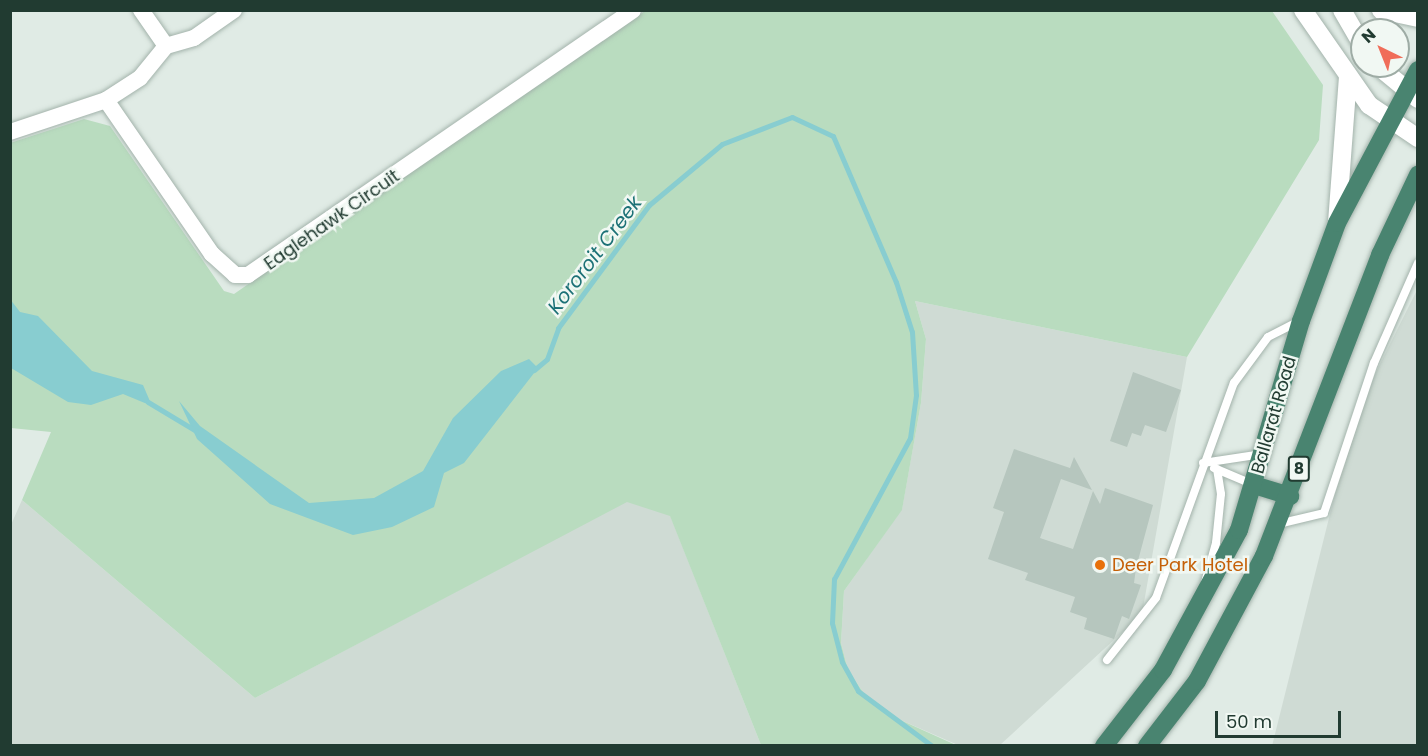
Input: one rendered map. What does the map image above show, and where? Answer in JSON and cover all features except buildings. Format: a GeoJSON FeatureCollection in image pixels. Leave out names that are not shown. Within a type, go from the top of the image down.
{"type":"FeatureCollection","features":[{"type":"Feature","properties":{"kind":"highway","name":"Ballarat Road"},"geometry":{"type":"LineString","coordinates":[[1104,746],[1162,670],[1204,598],[1254,485],[1265,454],[1301,321],[1337,223],[1388,121],[1412,96],[1418,70]]}},
{"type":"Feature","properties":{"kind":"highway","name":"8"},"geometry":{"type":"LineString","coordinates":[[1147,746],[1197,681],[1278,524],[1380,255],[1418,174]]}},
{"type":"Feature","properties":{"kind":"highway"},"geometry":{"type":"LineString","coordinates":[[1254,485],[1290,496]]}},
{"type":"Feature","properties":{"kind":"street"},"geometry":{"type":"LineString","coordinates":[[141,10],[166,46]]}},
{"type":"Feature","properties":{"kind":"street"},"geometry":{"type":"LineString","coordinates":[[10,132],[106,100],[140,78],[166,46],[194,38],[234,10]]}},
{"type":"Feature","properties":{"kind":"street","name":"Eaglehawk Circuit"},"geometry":{"type":"LineString","coordinates":[[604,31],[619,10]]}},
{"type":"Feature","properties":{"kind":"street","name":"Eaglehawk Circuit"},"geometry":{"type":"LineString","coordinates":[[106,100],[212,254],[235,275],[248,275],[633,10]]}},
{"type":"Feature","properties":{"kind":"street"},"geometry":{"type":"LineString","coordinates":[[1303,10],[1348,75],[1388,121],[1418,138]]}},
{"type":"Feature","properties":{"kind":"street"},"geometry":{"type":"LineString","coordinates":[[1342,10],[1350,24]]}},
{"type":"Feature","properties":{"kind":"street"},"geometry":{"type":"LineString","coordinates":[[1381,10],[1418,18]]}},
{"type":"Feature","properties":{"kind":"street"},"geometry":{"type":"LineString","coordinates":[[1337,223],[1348,75]]}},
{"type":"Feature","properties":{"kind":"street"},"geometry":{"type":"LineString","coordinates":[[1392,78],[1412,96]]}},
{"type":"Feature","properties":{"kind":"lane"},"geometry":{"type":"LineString","coordinates":[[1278,524],[1324,513],[1374,363],[1418,262]]}},
{"type":"Feature","properties":{"kind":"lane"},"geometry":{"type":"LineString","coordinates":[[1107,660],[1156,598],[1203,463],[1234,383],[1268,337],[1301,321]]}},
{"type":"Feature","properties":{"kind":"lane"},"geometry":{"type":"LineString","coordinates":[[1203,463],[1265,454]]}},
{"type":"Feature","properties":{"kind":"lane"},"geometry":{"type":"LineString","coordinates":[[1203,463],[1254,485]]}},
{"type":"Feature","properties":{"kind":"lane"},"geometry":{"type":"LineString","coordinates":[[1204,598],[1203,574],[1216,543],[1221,494],[1217,469]]}},
{"type":"Feature","properties":{"kind":"shaded area"},"geometry":{"type":"Polygon","coordinates":[[[1417,290],[1417,745],[1272,746],[1355,414],[1417,290]]]}},
{"type":"Feature","properties":{"kind":"shaded area","name":"Deer Park Hotel"},"geometry":{"type":"Polygon","coordinates":[[[915,301],[1187,357],[1142,614],[1000,745],[958,745],[896,718],[865,695],[848,670],[841,643],[844,591],[902,509],[921,403],[926,339],[915,301]]]}},
{"type":"Feature","properties":{"kind":"shaded area"},"geometry":{"type":"Polygon","coordinates":[[[22,500],[255,698],[627,501],[670,515],[761,745],[11,746],[10,527],[22,500]]]}},
{"type":"Feature","properties":{"kind":"green space"},"geometry":{"type":"Polygon","coordinates":[[[645,11],[1272,11],[1323,85],[1319,140],[1187,357],[915,301],[926,339],[921,403],[902,510],[844,591],[841,643],[848,670],[865,695],[896,718],[958,746],[761,745],[670,516],[627,502],[255,698],[22,500],[51,432],[11,428],[10,143],[84,119],[110,126],[224,291],[234,294],[645,11]]]}},
{"type":"Feature","properties":{"kind":"water"},"geometry":{"type":"Polygon","coordinates":[[[10,299],[20,312],[38,316],[92,371],[143,385],[152,406],[123,394],[91,405],[68,402],[11,368],[10,299]]]}},
{"type":"Feature","properties":{"kind":"water"},"geometry":{"type":"Polygon","coordinates":[[[529,359],[538,368],[464,463],[444,473],[434,507],[392,527],[353,535],[270,504],[197,439],[179,401],[200,426],[309,503],[374,498],[423,471],[453,418],[501,371],[529,359]]]}},
{"type":"Feature","properties":{"kind":"waterway","name":"Kororoit Creek"},"geometry":{"type":"LineString","coordinates":[[534,370],[547,359],[558,328],[649,205],[722,144],[792,117],[833,136],[896,282],[912,332],[916,395],[910,438],[834,579],[832,623],[842,662],[858,691],[932,746]]}},
{"type":"Feature","properties":{"kind":"waterway","name":"Kororoit Creek"},"geometry":{"type":"LineString","coordinates":[[148,402],[196,431]]}},
{"type":"Feature","properties":{"kind":"place","name":"Deer Park Hotel"},"geometry":{"type":"Point","coordinates":[1100,565]}}]}
